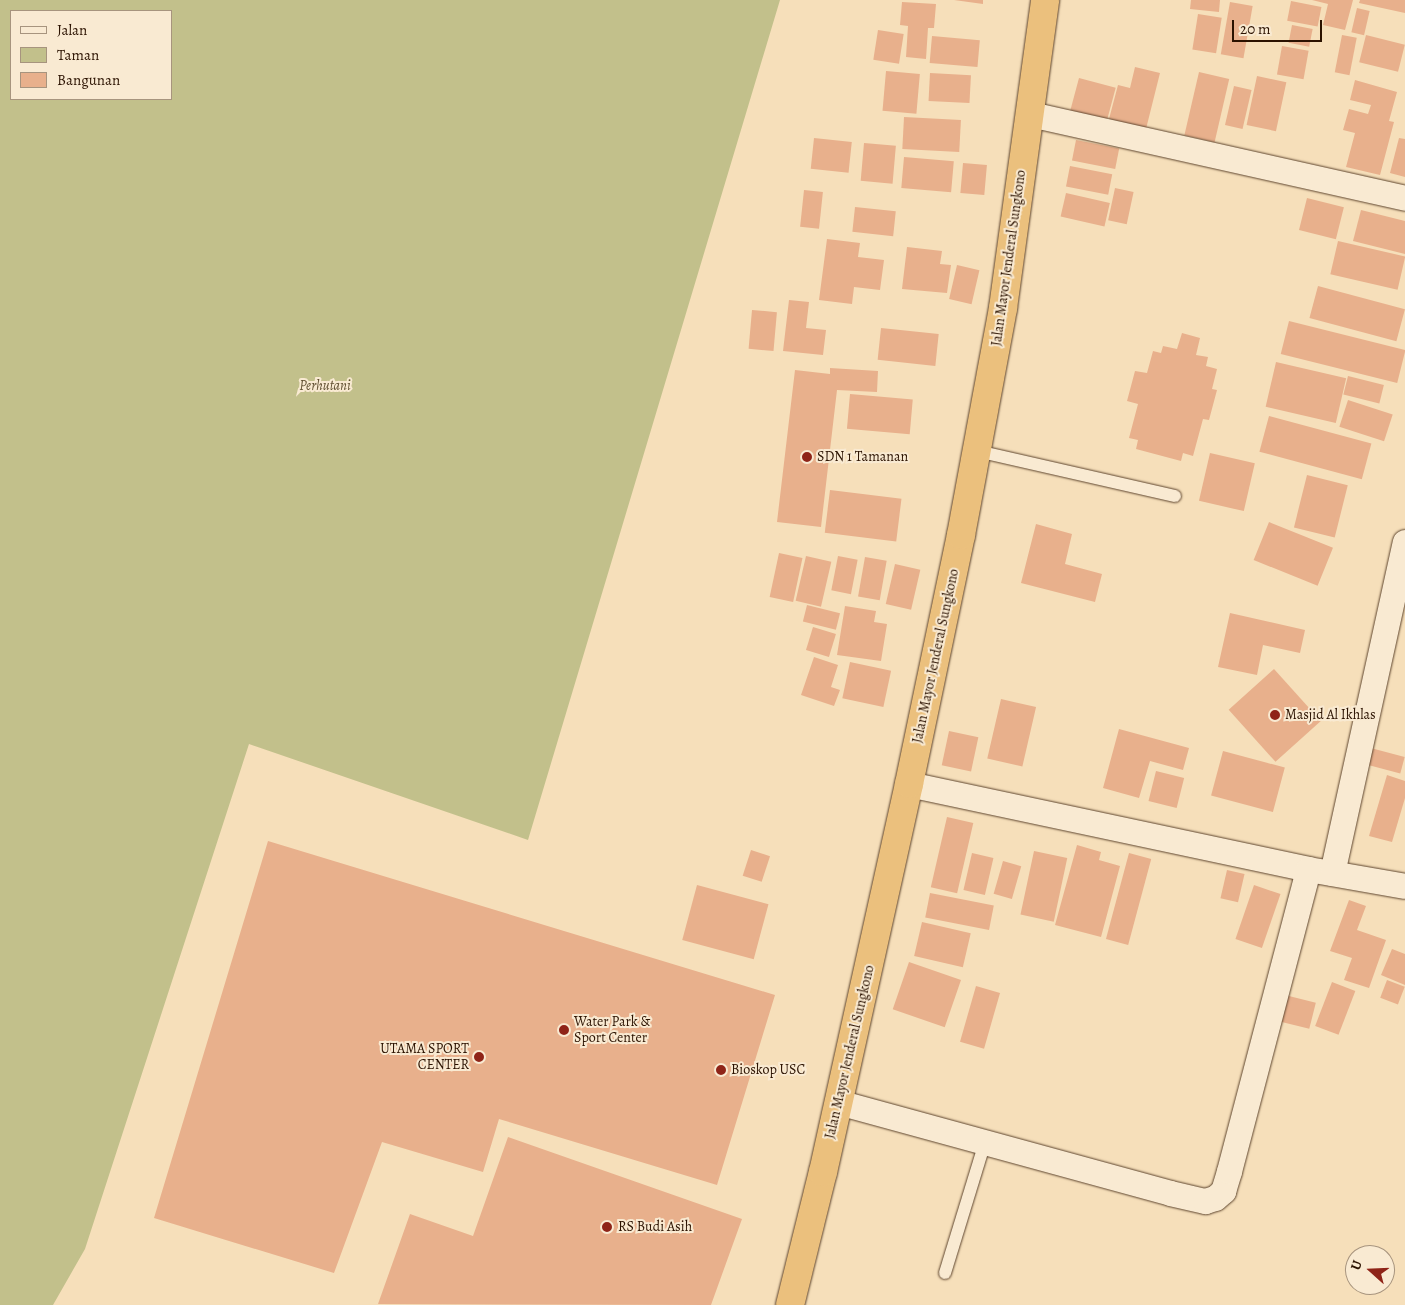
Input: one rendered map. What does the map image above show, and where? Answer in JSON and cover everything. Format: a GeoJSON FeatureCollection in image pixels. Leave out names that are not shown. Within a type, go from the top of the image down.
{"type":"FeatureCollection","features":[{"type":"Feature","properties":{"kind":"highway","name":"Jalan Mayor Jenderal Sungkono"},"geometry":{"type":"LineString","coordinates":[[790,1305],[838,1102],[909,784],[977,451],[1003,308],[1045,0]]}},
{"type":"Feature","properties":{"kind":"street"},"geometry":{"type":"LineString","coordinates":[[1030,114],[1405,198]]}},
{"type":"Feature","properties":{"kind":"street"},"geometry":{"type":"LineString","coordinates":[[838,1102],[1170,1193],[1205,1201],[1216,1198],[1223,1191],[1320,871],[1405,542]]}},
{"type":"Feature","properties":{"kind":"street"},"geometry":{"type":"LineString","coordinates":[[909,784],[1320,871],[1405,886]]}},
{"type":"Feature","properties":{"kind":"lane"},"geometry":{"type":"LineString","coordinates":[[977,451],[1175,496]]}},
{"type":"Feature","properties":{"kind":"lane"},"geometry":{"type":"LineString","coordinates":[[945,1273],[985,1142]]}},
{"type":"Feature","properties":{"kind":"green space","name":"Perhutani"},"geometry":{"type":"Polygon","coordinates":[[[0,0],[780,0],[528,840],[249,744],[85,1249],[53,1305],[0,1305],[0,0]]]}},
{"type":"Feature","properties":{"kind":"building"},"geometry":{"type":"Polygon","coordinates":[[[954,0],[983,0],[983,4],[954,0]]]}},
{"type":"Feature","properties":{"kind":"building"},"geometry":{"type":"Polygon","coordinates":[[[1191,0],[1220,0],[1219,12],[1190,9],[1191,0]]]}},
{"type":"Feature","properties":{"kind":"building"},"geometry":{"type":"Polygon","coordinates":[[[1312,0],[1353,0],[1345,30],[1323,25],[1328,4],[1312,0]]]}},
{"type":"Feature","properties":{"kind":"building"},"geometry":{"type":"Polygon","coordinates":[[[1360,0],[1405,0],[1405,13],[1359,3],[1360,0]]]}},
{"type":"Feature","properties":{"kind":"building"},"geometry":{"type":"Polygon","coordinates":[[[1291,1],[1321,7],[1318,27],[1287,21],[1291,1]]]}},
{"type":"Feature","properties":{"kind":"building"},"geometry":{"type":"Polygon","coordinates":[[[902,2],[936,4],[934,28],[928,28],[926,59],[906,57],[908,26],[900,25],[902,2]]]}},
{"type":"Feature","properties":{"kind":"building"},"geometry":{"type":"Polygon","coordinates":[[[1230,2],[1253,6],[1243,58],[1221,54],[1230,2]]]}},
{"type":"Feature","properties":{"kind":"building"},"geometry":{"type":"Polygon","coordinates":[[[1357,8],[1370,11],[1364,35],[1351,32],[1357,8]]]}},
{"type":"Feature","properties":{"kind":"building"},"geometry":{"type":"Polygon","coordinates":[[[1198,14],[1222,18],[1216,53],[1192,50],[1198,14]]]}},
{"type":"Feature","properties":{"kind":"building"},"geometry":{"type":"Polygon","coordinates":[[[1292,25],[1313,29],[1309,47],[1289,43],[1292,25]]]}},
{"type":"Feature","properties":{"kind":"building"},"geometry":{"type":"Polygon","coordinates":[[[878,30],[904,34],[899,64],[873,60],[878,30]]]}},
{"type":"Feature","properties":{"kind":"building"},"geometry":{"type":"Polygon","coordinates":[[[1342,35],[1357,38],[1349,75],[1335,72],[1342,35]]]}},
{"type":"Feature","properties":{"kind":"building"},"geometry":{"type":"Polygon","coordinates":[[[1366,35],[1405,45],[1398,72],[1359,62],[1366,35]]]}},
{"type":"Feature","properties":{"kind":"building"},"geometry":{"type":"Polygon","coordinates":[[[932,36],[980,40],[977,67],[930,63],[932,36]]]}},
{"type":"Feature","properties":{"kind":"building"},"geometry":{"type":"Polygon","coordinates":[[[1282,46],[1309,51],[1304,79],[1277,75],[1282,46]]]}},
{"type":"Feature","properties":{"kind":"building"},"geometry":{"type":"Polygon","coordinates":[[[1135,67],[1160,73],[1146,129],[1109,119],[1118,85],[1130,88],[1135,67]]]}},
{"type":"Feature","properties":{"kind":"building"},"geometry":{"type":"Polygon","coordinates":[[[886,71],[920,74],[916,114],[883,111],[886,71]]]}},
{"type":"Feature","properties":{"kind":"building"},"geometry":{"type":"Polygon","coordinates":[[[1199,72],[1229,79],[1215,142],[1184,135],[1199,72]]]}},
{"type":"Feature","properties":{"kind":"building"},"geometry":{"type":"Polygon","coordinates":[[[930,73],[971,75],[969,103],[929,101],[930,73]]]}},
{"type":"Feature","properties":{"kind":"building"},"geometry":{"type":"Polygon","coordinates":[[[1257,76],[1286,82],[1276,131],[1247,125],[1257,76]]]}},
{"type":"Feature","properties":{"kind":"building"},"geometry":{"type":"Polygon","coordinates":[[[1079,78],[1116,88],[1106,124],[1069,114],[1079,78]]]}},
{"type":"Feature","properties":{"kind":"building"},"geometry":{"type":"Polygon","coordinates":[[[1355,80],[1397,92],[1389,121],[1394,122],[1380,175],[1346,167],[1355,133],[1343,130],[1349,109],[1368,114],[1371,105],[1350,100],[1355,80]]]}},
{"type":"Feature","properties":{"kind":"building"},"geometry":{"type":"Polygon","coordinates":[[[1234,86],[1252,90],[1243,129],[1225,125],[1234,86]]]}},
{"type":"Feature","properties":{"kind":"building"},"geometry":{"type":"Polygon","coordinates":[[[904,117],[961,120],[959,152],[902,149],[904,117]]]}},
{"type":"Feature","properties":{"kind":"building"},"geometry":{"type":"Polygon","coordinates":[[[814,138],[852,142],[849,173],[811,169],[814,138]]]}},
{"type":"Feature","properties":{"kind":"building"},"geometry":{"type":"Polygon","coordinates":[[[1399,138],[1405,139],[1405,177],[1390,173],[1399,138]]]}},
{"type":"Feature","properties":{"kind":"building"},"geometry":{"type":"Polygon","coordinates":[[[1076,140],[1119,148],[1115,169],[1072,161],[1076,140]]]}},
{"type":"Feature","properties":{"kind":"building"},"geometry":{"type":"Polygon","coordinates":[[[864,143],[896,146],[893,184],[861,181],[864,143]]]}},
{"type":"Feature","properties":{"kind":"building"},"geometry":{"type":"Polygon","coordinates":[[[904,157],[954,161],[951,192],[901,188],[904,157]]]}},
{"type":"Feature","properties":{"kind":"building"},"geometry":{"type":"Polygon","coordinates":[[[963,163],[987,165],[984,195],[960,193],[963,163]]]}},
{"type":"Feature","properties":{"kind":"building"},"geometry":{"type":"Polygon","coordinates":[[[1070,166],[1112,174],[1108,195],[1066,187],[1070,166]]]}},
{"type":"Feature","properties":{"kind":"building"},"geometry":{"type":"Polygon","coordinates":[[[1115,188],[1134,192],[1127,224],[1108,220],[1115,188]]]}},
{"type":"Feature","properties":{"kind":"building"},"geometry":{"type":"Polygon","coordinates":[[[804,190],[823,192],[819,229],[800,227],[804,190]]]}},
{"type":"Feature","properties":{"kind":"building"},"geometry":{"type":"Polygon","coordinates":[[[1066,193],[1110,203],[1104,227],[1061,216],[1066,193]]]}},
{"type":"Feature","properties":{"kind":"building"},"geometry":{"type":"Polygon","coordinates":[[[1307,198],[1344,207],[1336,239],[1299,230],[1307,198]]]}},
{"type":"Feature","properties":{"kind":"building"},"geometry":{"type":"Polygon","coordinates":[[[855,207],[896,211],[893,236],[852,232],[855,207]]]}},
{"type":"Feature","properties":{"kind":"building"},"geometry":{"type":"Polygon","coordinates":[[[1361,210],[1405,221],[1405,254],[1353,241],[1361,210]]]}},
{"type":"Feature","properties":{"kind":"building"},"geometry":{"type":"Polygon","coordinates":[[[827,239],[860,243],[858,257],[884,260],[880,290],[854,287],[852,304],[819,300],[827,239]]]}},
{"type":"Feature","properties":{"kind":"building"},"geometry":{"type":"Polygon","coordinates":[[[1338,241],[1405,256],[1398,290],[1330,274],[1338,241]]]}},
{"type":"Feature","properties":{"kind":"building"},"geometry":{"type":"Polygon","coordinates":[[[907,247],[942,251],[940,264],[951,265],[947,293],[902,289],[907,247]]]}},
{"type":"Feature","properties":{"kind":"building"},"geometry":{"type":"Polygon","coordinates":[[[957,265],[979,270],[972,304],[949,299],[957,265]]]}},
{"type":"Feature","properties":{"kind":"building"},"geometry":{"type":"Polygon","coordinates":[[[1318,286],[1405,309],[1396,341],[1309,318],[1318,286]]]}},
{"type":"Feature","properties":{"kind":"building"},"geometry":{"type":"Polygon","coordinates":[[[789,300],[809,302],[806,328],[826,330],[823,355],[783,351],[789,300]]]}},
{"type":"Feature","properties":{"kind":"building"},"geometry":{"type":"Polygon","coordinates":[[[752,310],[777,312],[774,351],[749,349],[752,310]]]}},
{"type":"Feature","properties":{"kind":"building"},"geometry":{"type":"Polygon","coordinates":[[[1289,321],[1405,350],[1397,383],[1281,354],[1289,321]]]}},
{"type":"Feature","properties":{"kind":"building"},"geometry":{"type":"Polygon","coordinates":[[[881,328],[939,334],[935,366],[878,360],[881,328]]]}},
{"type":"Feature","properties":{"kind":"building"},"geometry":{"type":"Polygon","coordinates":[[[1182,333],[1200,338],[1196,355],[1208,357],[1206,366],[1217,369],[1212,389],[1217,390],[1209,420],[1203,419],[1193,456],[1183,453],[1181,461],[1136,449],[1138,440],[1129,438],[1138,404],[1127,401],[1135,371],[1147,373],[1153,351],[1161,353],[1163,346],[1177,349],[1182,333]]]}},
{"type":"Feature","properties":{"kind":"building"},"geometry":{"type":"Polygon","coordinates":[[[1276,362],[1346,378],[1336,423],[1266,407],[1276,362]]]}},
{"type":"Feature","properties":{"kind":"building","name":"SDN 1 Tamanan"},"geometry":{"type":"Polygon","coordinates":[[[830,368],[878,371],[877,392],[837,390],[821,527],[777,522],[795,370],[830,374],[830,368]]]}},
{"type":"Feature","properties":{"kind":"building"},"geometry":{"type":"Polygon","coordinates":[[[1348,376],[1384,385],[1379,403],[1343,394],[1348,376]]]}},
{"type":"Feature","properties":{"kind":"building","name":"SDN 1 Tamanan"},"geometry":{"type":"Polygon","coordinates":[[[850,394],[913,399],[910,434],[847,429],[850,394]]]}},
{"type":"Feature","properties":{"kind":"building"},"geometry":{"type":"Polygon","coordinates":[[[1348,400],[1393,415],[1384,441],[1339,427],[1348,400]]]}},
{"type":"Feature","properties":{"kind":"building"},"geometry":{"type":"Polygon","coordinates":[[[1269,416],[1371,443],[1362,479],[1259,452],[1269,416]]]}},
{"type":"Feature","properties":{"kind":"building"},"geometry":{"type":"Polygon","coordinates":[[[1210,453],[1255,463],[1244,511],[1199,501],[1210,453]]]}},
{"type":"Feature","properties":{"kind":"building"},"geometry":{"type":"Polygon","coordinates":[[[1307,475],[1348,485],[1335,538],[1294,527],[1307,475]]]}},
{"type":"Feature","properties":{"kind":"building","name":"SDN 1 Tamanan"},"geometry":{"type":"Polygon","coordinates":[[[830,490],[901,499],[896,541],[825,533],[830,490]]]}},
{"type":"Feature","properties":{"kind":"building"},"geometry":{"type":"Polygon","coordinates":[[[1269,522],[1333,548],[1318,586],[1254,560],[1269,522]]]}},
{"type":"Feature","properties":{"kind":"building"},"geometry":{"type":"Polygon","coordinates":[[[1036,524],[1072,534],[1065,564],[1102,574],[1095,602],[1021,583],[1036,524]]]}},
{"type":"Feature","properties":{"kind":"building"},"geometry":{"type":"Polygon","coordinates":[[[779,553],[802,558],[793,602],[770,597],[779,553]]]}},
{"type":"Feature","properties":{"kind":"building"},"geometry":{"type":"Polygon","coordinates":[[[806,556],[831,562],[821,607],[796,601],[806,556]]]}},
{"type":"Feature","properties":{"kind":"building"},"geometry":{"type":"Polygon","coordinates":[[[838,556],[858,560],[851,594],[831,590],[838,556]]]}},
{"type":"Feature","properties":{"kind":"building"},"geometry":{"type":"Polygon","coordinates":[[[865,557],[887,561],[880,600],[858,596],[865,557]]]}},
{"type":"Feature","properties":{"kind":"building"},"geometry":{"type":"Polygon","coordinates":[[[895,564],[920,570],[911,610],[886,604],[895,564]]]}},
{"type":"Feature","properties":{"kind":"building"},"geometry":{"type":"Polygon","coordinates":[[[807,605],[840,613],[836,630],[803,621],[807,605]]]}},
{"type":"Feature","properties":{"kind":"building"},"geometry":{"type":"Polygon","coordinates":[[[845,606],[876,611],[874,622],[887,624],[881,661],[837,655],[845,606]]]}},
{"type":"Feature","properties":{"kind":"building"},"geometry":{"type":"Polygon","coordinates":[[[1230,613],[1305,630],[1300,653],[1263,645],[1257,675],[1218,667],[1230,613]]]}},
{"type":"Feature","properties":{"kind":"building"},"geometry":{"type":"Polygon","coordinates":[[[813,627],[836,634],[829,657],[806,650],[813,627]]]}},
{"type":"Feature","properties":{"kind":"building"},"geometry":{"type":"Polygon","coordinates":[[[814,657],[838,665],[831,687],[840,690],[834,706],[801,695],[814,657]]]}},
{"type":"Feature","properties":{"kind":"building"},"geometry":{"type":"Polygon","coordinates":[[[850,662],[891,671],[883,707],[842,698],[850,662]]]}},
{"type":"Feature","properties":{"kind":"building","name":"Masjid Al Ikhlas"},"geometry":{"type":"Polygon","coordinates":[[[1274,669],[1321,721],[1276,762],[1229,710],[1274,669]]]}},
{"type":"Feature","properties":{"kind":"building"},"geometry":{"type":"Polygon","coordinates":[[[1001,699],[1036,707],[1022,767],[987,758],[1001,699]]]}},
{"type":"Feature","properties":{"kind":"building"},"geometry":{"type":"Polygon","coordinates":[[[1119,729],[1189,748],[1183,770],[1150,761],[1139,798],[1103,788],[1119,729]]]}},
{"type":"Feature","properties":{"kind":"building"},"geometry":{"type":"Polygon","coordinates":[[[949,731],[978,737],[971,771],[942,765],[949,731]]]}},
{"type":"Feature","properties":{"kind":"building"},"geometry":{"type":"Polygon","coordinates":[[[1367,747],[1405,757],[1400,774],[1363,763],[1367,747]]]}},
{"type":"Feature","properties":{"kind":"building"},"geometry":{"type":"Polygon","coordinates":[[[1223,751],[1285,768],[1273,812],[1211,795],[1223,751]]]}},
{"type":"Feature","properties":{"kind":"building"},"geometry":{"type":"Polygon","coordinates":[[[1156,771],[1184,778],[1177,808],[1149,801],[1156,771]]]}},
{"type":"Feature","properties":{"kind":"building"},"geometry":{"type":"Polygon","coordinates":[[[1387,775],[1405,781],[1405,798],[1392,842],[1369,836],[1387,775]]]}},
{"type":"Feature","properties":{"kind":"building"},"geometry":{"type":"Polygon","coordinates":[[[947,817],[973,823],[957,893],[931,887],[947,817]]]}},
{"type":"Feature","properties":{"kind":"building","name":"UTAMA SPORT CENTER"},"geometry":{"type":"Polygon","coordinates":[[[268,841],[775,995],[717,1185],[499,1119],[483,1172],[382,1142],[334,1273],[154,1218],[268,841]]]}},
{"type":"Feature","properties":{"kind":"building"},"geometry":{"type":"Polygon","coordinates":[[[1077,845],[1101,852],[1099,860],[1120,866],[1101,937],[1055,925],[1077,845]]]}},
{"type":"Feature","properties":{"kind":"building"},"geometry":{"type":"Polygon","coordinates":[[[751,850],[770,856],[762,882],[743,876],[751,850]]]}},
{"type":"Feature","properties":{"kind":"building"},"geometry":{"type":"Polygon","coordinates":[[[1034,851],[1067,858],[1054,922],[1020,915],[1034,851]]]}},
{"type":"Feature","properties":{"kind":"building"},"geometry":{"type":"Polygon","coordinates":[[[972,853],[993,858],[985,895],[963,890],[972,853]]]}},
{"type":"Feature","properties":{"kind":"building"},"geometry":{"type":"Polygon","coordinates":[[[1129,853],[1151,859],[1128,945],[1106,939],[1129,853]]]}},
{"type":"Feature","properties":{"kind":"building"},"geometry":{"type":"Polygon","coordinates":[[[1003,861],[1021,866],[1012,899],[994,894],[1003,861]]]}},
{"type":"Feature","properties":{"kind":"building"},"geometry":{"type":"Polygon","coordinates":[[[1227,870],[1245,874],[1238,902],[1220,898],[1227,870]]]}},
{"type":"Feature","properties":{"kind":"building"},"geometry":{"type":"Polygon","coordinates":[[[697,885],[768,904],[754,959],[682,940],[697,885]]]}},
{"type":"Feature","properties":{"kind":"building"},"geometry":{"type":"Polygon","coordinates":[[[1254,885],[1280,894],[1262,948],[1235,939],[1254,885]]]}},
{"type":"Feature","properties":{"kind":"building"},"geometry":{"type":"Polygon","coordinates":[[[930,893],[994,905],[989,930],[925,918],[930,893]]]}},
{"type":"Feature","properties":{"kind":"building"},"geometry":{"type":"Polygon","coordinates":[[[1349,900],[1366,906],[1357,930],[1386,940],[1369,988],[1344,980],[1352,958],[1330,951],[1349,900]]]}},
{"type":"Feature","properties":{"kind":"building"},"geometry":{"type":"Polygon","coordinates":[[[922,922],[971,933],[963,967],[914,956],[922,922]]]}},
{"type":"Feature","properties":{"kind":"building"},"geometry":{"type":"Polygon","coordinates":[[[1392,949],[1405,954],[1405,985],[1381,975],[1392,949]]]}},
{"type":"Feature","properties":{"kind":"building"},"geometry":{"type":"Polygon","coordinates":[[[909,962],[961,980],[945,1027],[893,1009],[909,962]]]}},
{"type":"Feature","properties":{"kind":"building"},"geometry":{"type":"Polygon","coordinates":[[[1387,980],[1405,987],[1398,1005],[1380,998],[1387,980]]]}},
{"type":"Feature","properties":{"kind":"building"},"geometry":{"type":"Polygon","coordinates":[[[1332,982],[1355,991],[1338,1035],[1315,1026],[1332,982]]]}},
{"type":"Feature","properties":{"kind":"building"},"geometry":{"type":"Polygon","coordinates":[[[976,986],[1000,993],[984,1049],[960,1042],[976,986]]]}},
{"type":"Feature","properties":{"kind":"building"},"geometry":{"type":"Polygon","coordinates":[[[1277,993],[1316,1003],[1309,1029],[1270,1019],[1277,993]]]}},
{"type":"Feature","properties":{"kind":"building","name":"RS Budi Asih"},"geometry":{"type":"Polygon","coordinates":[[[508,1137],[742,1219],[711,1305],[378,1304],[410,1214],[473,1236],[508,1137]]]}},
{"type":"Feature","properties":{"kind":"place","name":"SDN 1 Tamanan"},"geometry":{"type":"Point","coordinates":[807,457]}},
{"type":"Feature","properties":{"kind":"place","name":"Masjid Al Ikhlas"},"geometry":{"type":"Point","coordinates":[1275,715]}},
{"type":"Feature","properties":{"kind":"place","name":"Water Park & Sport Center"},"geometry":{"type":"Point","coordinates":[564,1030]}},
{"type":"Feature","properties":{"kind":"place","name":"UTAMA SPORT CENTER"},"geometry":{"type":"Point","coordinates":[479,1057]}},
{"type":"Feature","properties":{"kind":"place","name":"Bioskop USC"},"geometry":{"type":"Point","coordinates":[721,1070]}},
{"type":"Feature","properties":{"kind":"place","name":"RS Budi Asih"},"geometry":{"type":"Point","coordinates":[607,1227]}}]}
